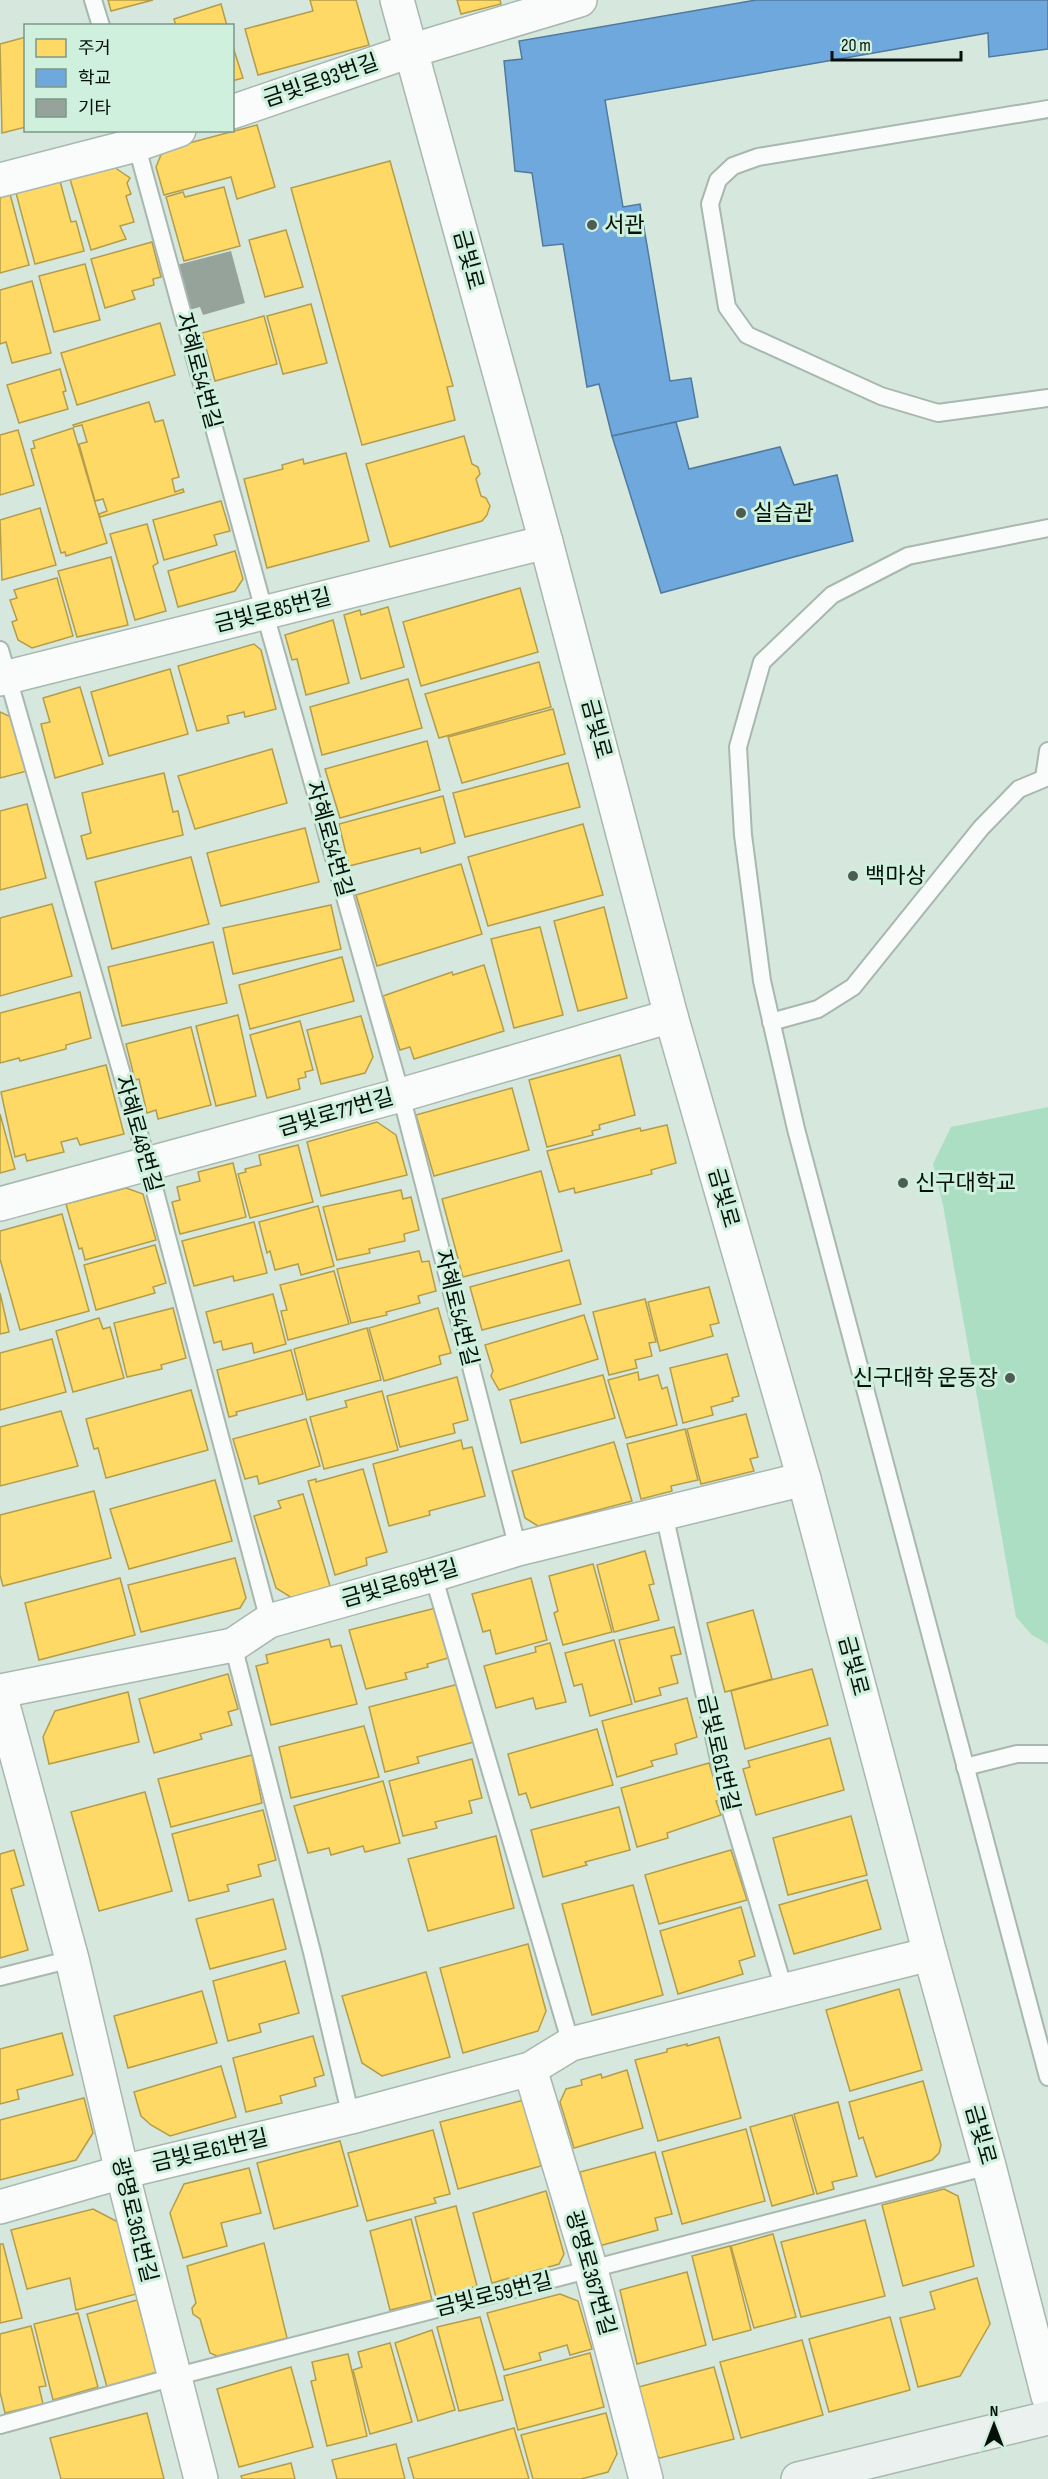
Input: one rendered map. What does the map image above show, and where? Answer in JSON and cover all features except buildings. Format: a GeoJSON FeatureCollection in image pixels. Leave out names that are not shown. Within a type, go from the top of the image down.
{"type":"FeatureCollection","features":[{"type":"Feature","properties":{"kind":"main road"},"geometry":{"type":"LineString","coordinates":[[798,2479],[1048,2418]]}},
{"type":"Feature","properties":{"kind":"street","name":"금빛로"},"geometry":{"type":"LineString","coordinates":[[397,0],[546,542],[671,1016],[804,1479],[930,1954],[989,2166],[1048,2396]]}},
{"type":"Feature","properties":{"kind":"street","name":"금빛로93번길"},"geometry":{"type":"LineString","coordinates":[[234,111],[410,51],[580,0]]}},
{"type":"Feature","properties":{"kind":"street"},"geometry":{"type":"LineString","coordinates":[[0,180],[134,138],[168,132]]}},
{"type":"Feature","properties":{"kind":"street","name":"금빛로85번길"},"geometry":{"type":"LineString","coordinates":[[2,668],[265,614],[546,542]]}},
{"type":"Feature","properties":{"kind":"street","name":"금빛로77번길"},"geometry":{"type":"LineString","coordinates":[[0,1204],[402,1095],[671,1016]]}},
{"type":"Feature","properties":{"kind":"street","name":"금빛로69번길"},"geometry":{"type":"LineString","coordinates":[[0,1692],[233,1645],[269,1621],[518,1549],[804,1479]]}},
{"type":"Feature","properties":{"kind":"street","name":"광명로361번길"},"geometry":{"type":"LineString","coordinates":[[0,1692],[72,1959],[122,2172],[201,2479]]}},
{"type":"Feature","properties":{"kind":"street","name":"금빛로61번길"},"geometry":{"type":"LineString","coordinates":[[0,2207],[122,2172],[351,2117],[530,2069],[571,2044],[930,1954]]}},
{"type":"Feature","properties":{"kind":"street","name":"광명로367번길"},"geometry":{"type":"LineString","coordinates":[[530,2069],[591,2270],[645,2479]]}},
{"type":"Feature","properties":{"kind":"lane"},"geometry":{"type":"LineString","coordinates":[[93,0],[100,24]]}},
{"type":"Feature","properties":{"kind":"lane"},"geometry":{"type":"LineString","coordinates":[[1048,109],[758,157],[733,166],[718,180],[710,204],[727,307],[747,335],[881,396],[938,413],[1048,398]]}},
{"type":"Feature","properties":{"kind":"lane","name":"자혜로54번길"},"geometry":{"type":"LineString","coordinates":[[134,138],[265,614],[402,1095],[518,1549]]}},
{"type":"Feature","properties":{"kind":"lane"},"geometry":{"type":"LineString","coordinates":[[1048,528],[908,556],[832,596],[762,662],[738,747],[746,857],[762,981],[771,1022],[796,1129],[1048,2077]]}},
{"type":"Feature","properties":{"kind":"lane","name":"자혜로48번길"},"geometry":{"type":"LineString","coordinates":[[2,668],[148,1165],[269,1621]]}},
{"type":"Feature","properties":{"kind":"lane"},"geometry":{"type":"LineString","coordinates":[[771,1022],[818,1009],[854,987],[981,828],[1019,789],[1046,778],[1048,751]]}},
{"type":"Feature","properties":{"kind":"lane","name":"금빛로61번길"},"geometry":{"type":"LineString","coordinates":[[664,1514],[730,1808],[784,1989]]}},
{"type":"Feature","properties":{"kind":"lane"},"geometry":{"type":"LineString","coordinates":[[433,1575],[571,2044]]}},
{"type":"Feature","properties":{"kind":"lane"},"geometry":{"type":"LineString","coordinates":[[233,1645],[312,1952],[351,2117]]}},
{"type":"Feature","properties":{"kind":"lane"},"geometry":{"type":"LineString","coordinates":[[965,1767],[1017,1754],[1048,1754]]}},
{"type":"Feature","properties":{"kind":"lane"},"geometry":{"type":"LineString","coordinates":[[0,1977],[72,1959]]}},
{"type":"Feature","properties":{"kind":"lane","name":"금빛로59번길"},"geometry":{"type":"LineString","coordinates":[[0,2425],[174,2377],[989,2166]]}},
{"type":"Feature","properties":{"kind":"green space","name":"신구대학 운동장"},"geometry":{"type":"Polygon","coordinates":[[[1048,1107],[1048,1644],[1032,1635],[1016,1617],[943,1205],[933,1164],[951,1127],[1048,1107]]]}},
{"type":"Feature","properties":{"kind":"place","name":"서관"},"geometry":{"type":"Point","coordinates":[592,225]}},
{"type":"Feature","properties":{"kind":"place","name":"실습관"},"geometry":{"type":"Point","coordinates":[741,513]}},
{"type":"Feature","properties":{"kind":"place","name":"백마상"},"geometry":{"type":"Point","coordinates":[853,876]}},
{"type":"Feature","properties":{"kind":"place","name":"신구대학교"},"geometry":{"type":"Point","coordinates":[903,1183]}},
{"type":"Feature","properties":{"kind":"place","name":"신구대학 운동장"},"geometry":{"type":"Point","coordinates":[1010,1378]}}]}
